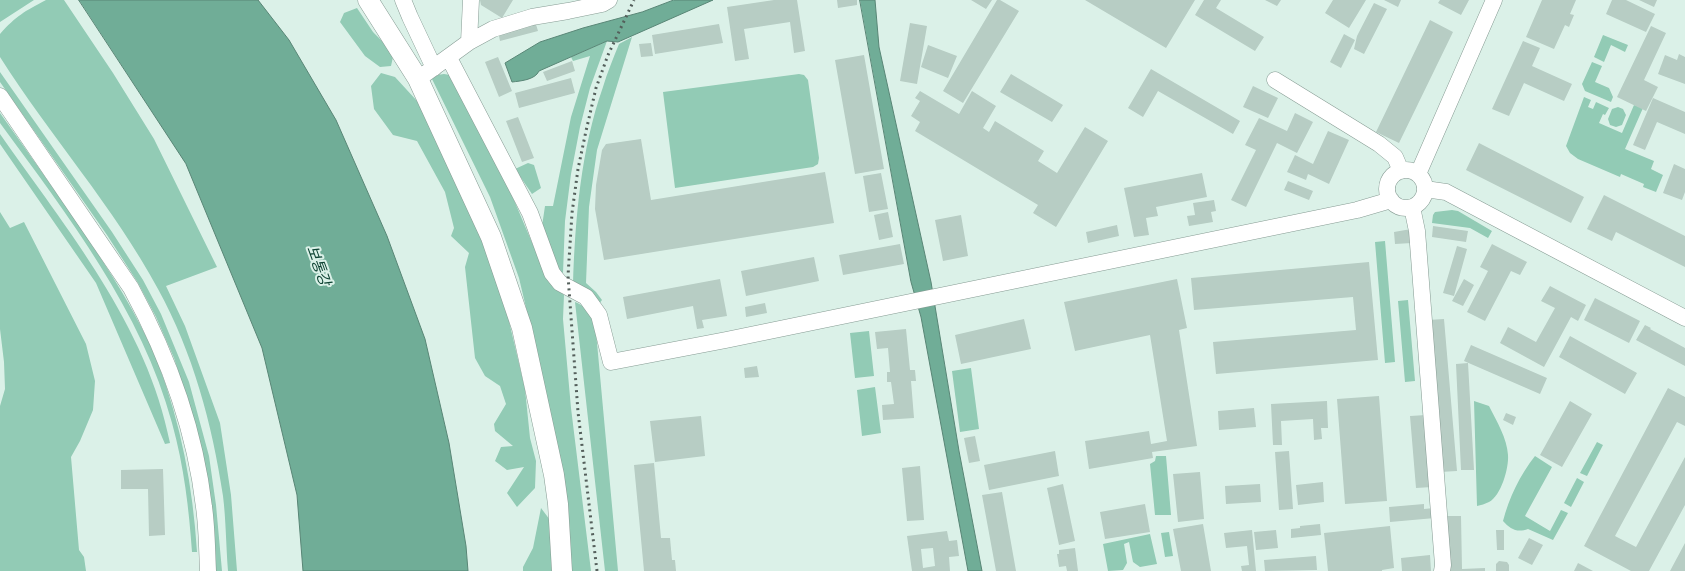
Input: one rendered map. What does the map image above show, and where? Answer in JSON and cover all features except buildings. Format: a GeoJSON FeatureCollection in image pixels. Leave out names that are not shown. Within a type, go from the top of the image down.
{"type":"FeatureCollection","features":[{"type":"Feature","properties":{"kind":"main road"},"geometry":{"type":"LineString","coordinates":[[368,0],[418,80],[491,237],[522,328],[554,475],[558,504],[562,571]]}},
{"type":"Feature","properties":{"kind":"street"},"geometry":{"type":"LineString","coordinates":[[403,0],[434,68]]}},
{"type":"Feature","properties":{"kind":"street"},"geometry":{"type":"LineString","coordinates":[[469,42],[471,0]]}},
{"type":"Feature","properties":{"kind":"street"},"geometry":{"type":"LineString","coordinates":[[418,80],[469,42],[494,29],[532,17],[568,12],[602,4],[609,0]]}},
{"type":"Feature","properties":{"kind":"street"},"geometry":{"type":"LineString","coordinates":[[1418,174],[1494,0]]}},
{"type":"Feature","properties":{"kind":"street"},"geometry":{"type":"LineString","coordinates":[[449,58],[530,213],[552,273],[560,283],[586,298],[599,315],[612,362],[1324,217],[1357,210],[1391,200]]}},
{"type":"Feature","properties":{"kind":"street"},"geometry":{"type":"LineString","coordinates":[[1275,80],[1379,144],[1395,157],[1401,171]]}},
{"type":"Feature","properties":{"kind":"street"},"geometry":{"type":"LineString","coordinates":[[0,96],[131,288],[149,321],[176,386],[195,455],[204,507],[208,571]]}},
{"type":"Feature","properties":{"kind":"street"},"geometry":{"type":"LineString","coordinates":[[1406,170],[1418,174],[1424,183],[1425,189],[1422,200],[1412,207],[1400,207],[1391,200],[1388,183],[1395,174],[1401,171],[1406,170]]}},
{"type":"Feature","properties":{"kind":"street"},"geometry":{"type":"LineString","coordinates":[[1425,189],[1446,192],[1685,318]]}},
{"type":"Feature","properties":{"kind":"street"},"geometry":{"type":"LineString","coordinates":[[1412,207],[1417,230],[1438,490],[1443,565],[1442,571]]}},
{"type":"Feature","properties":{"kind":"shaded area"},"geometry":{"type":"Polygon","coordinates":[[[0,0],[34,0],[0,22],[0,0]]]}},
{"type":"Feature","properties":{"kind":"shaded area"},"geometry":{"type":"Polygon","coordinates":[[[46,0],[64,0],[113,73],[154,139],[217,267],[166,286],[185,326],[220,423],[231,495],[237,571],[228,571],[223,496],[207,415],[191,363],[170,313],[141,259],[122,229],[19,86],[0,57],[0,34],[21,14],[46,0]]]}},
{"type":"Feature","properties":{"kind":"shaded area"},"geometry":{"type":"Polygon","coordinates":[[[357,8],[373,32],[383,42],[393,57],[391,66],[380,67],[365,56],[340,22],[344,13],[357,8]]]}},
{"type":"Feature","properties":{"kind":"shaded area"},"geometry":{"type":"Polygon","coordinates":[[[1603,35],[1628,45],[1625,52],[1611,45],[1604,62],[1594,57],[1603,35]]]}},
{"type":"Feature","properties":{"kind":"shaded area"},"geometry":{"type":"Polygon","coordinates":[[[632,37],[597,150],[589,207],[586,283],[602,300],[599,304],[573,285],[575,235],[580,184],[589,135],[606,76],[619,44],[632,37]]]}},
{"type":"Feature","properties":{"kind":"shaded area"},"geometry":{"type":"Polygon","coordinates":[[[607,41],[590,88],[580,127],[571,174],[565,221],[563,273],[559,271],[541,233],[545,206],[553,206],[571,117],[590,56],[573,61],[571,57],[607,41]]]}},
{"type":"Feature","properties":{"kind":"shaded area"},"geometry":{"type":"Polygon","coordinates":[[[1592,62],[1602,66],[1595,82],[1609,88],[1613,97],[1611,102],[1585,91],[1582,84],[1592,62]]]}},
{"type":"Feature","properties":{"kind":"shaded area"},"geometry":{"type":"Polygon","coordinates":[[[0,72],[112,232],[143,280],[161,314],[189,382],[209,456],[216,505],[222,571],[216,571],[195,423],[174,358],[156,317],[138,283],[107,235],[0,82],[0,72]]]}},
{"type":"Feature","properties":{"kind":"shaded area"},"geometry":{"type":"Polygon","coordinates":[[[381,73],[395,77],[429,114],[478,221],[508,317],[525,389],[530,438],[536,461],[535,488],[517,507],[507,493],[524,467],[507,470],[495,461],[501,447],[513,446],[495,431],[494,424],[506,404],[500,386],[485,376],[475,358],[465,267],[469,253],[451,236],[454,228],[445,192],[417,141],[393,135],[374,109],[371,86],[381,73]]]}},
{"type":"Feature","properties":{"kind":"shaded area"},"geometry":{"type":"Polygon","coordinates":[[[799,74],[804,75],[808,80],[819,158],[818,164],[813,167],[675,188],[663,92],[799,74]]]}},
{"type":"Feature","properties":{"kind":"shaded area"},"geometry":{"type":"Polygon","coordinates":[[[437,75],[450,75],[511,193],[547,278],[554,287],[564,295],[563,319],[571,408],[591,571],[572,571],[569,531],[537,354],[519,278],[490,197],[432,79],[437,75]]]}},
{"type":"Feature","properties":{"kind":"shaded area"},"geometry":{"type":"Polygon","coordinates":[[[1584,97],[1591,100],[1588,107],[1593,109],[1596,102],[1609,108],[1605,115],[1603,114],[1599,123],[1622,133],[1634,105],[1643,108],[1625,149],[1654,161],[1651,169],[1663,175],[1656,192],[1643,187],[1644,184],[1621,174],[1620,177],[1578,159],[1570,153],[1566,146],[1584,97]]]}},
{"type":"Feature","properties":{"kind":"shaded area"},"geometry":{"type":"Polygon","coordinates":[[[1618,107],[1623,109],[1626,115],[1622,125],[1616,127],[1610,125],[1608,119],[1612,109],[1618,107]]]}},
{"type":"Feature","properties":{"kind":"shaded area"},"geometry":{"type":"Polygon","coordinates":[[[0,113],[102,260],[132,310],[150,345],[166,386],[185,456],[197,552],[192,552],[180,455],[172,423],[159,382],[142,342],[122,303],[100,266],[51,193],[0,123],[0,113]]]}},
{"type":"Feature","properties":{"kind":"shaded area"},"geometry":{"type":"Polygon","coordinates":[[[0,134],[52,206],[102,280],[124,319],[143,358],[159,400],[170,443],[165,444],[96,283],[0,144],[0,134]]]}},
{"type":"Feature","properties":{"kind":"shaded area"},"geometry":{"type":"Polygon","coordinates":[[[528,163],[534,165],[541,188],[532,194],[515,169],[528,163]]]}},
{"type":"Feature","properties":{"kind":"shaded area"},"geometry":{"type":"Polygon","coordinates":[[[1452,210],[1458,211],[1492,231],[1488,238],[1470,228],[1432,223],[1435,212],[1452,210]]]}},
{"type":"Feature","properties":{"kind":"shaded area"},"geometry":{"type":"Polygon","coordinates":[[[0,212],[10,228],[24,222],[86,344],[95,381],[93,410],[80,441],[71,457],[79,550],[84,557],[86,571],[0,571],[0,406],[5,389],[4,362],[0,329],[0,212]]]}},
{"type":"Feature","properties":{"kind":"shaded area"},"geometry":{"type":"Polygon","coordinates":[[[1385,241],[1395,362],[1385,363],[1375,242],[1385,241]]]}},
{"type":"Feature","properties":{"kind":"shaded area"},"geometry":{"type":"Polygon","coordinates":[[[1408,300],[1415,381],[1405,382],[1398,301],[1408,300]]]}},
{"type":"Feature","properties":{"kind":"shaded area"},"geometry":{"type":"Polygon","coordinates":[[[575,302],[584,307],[590,314],[596,332],[618,571],[605,571],[575,302]]]}},
{"type":"Feature","properties":{"kind":"shaded area"},"geometry":{"type":"Polygon","coordinates":[[[869,331],[874,376],[855,378],[850,333],[869,331]]]}},
{"type":"Feature","properties":{"kind":"shaded area"},"geometry":{"type":"Polygon","coordinates":[[[971,368],[979,429],[960,432],[952,371],[971,368]]]}},
{"type":"Feature","properties":{"kind":"shaded area"},"geometry":{"type":"Polygon","coordinates":[[[875,387],[881,433],[862,436],[857,390],[875,387]]]}},
{"type":"Feature","properties":{"kind":"shaded area"},"geometry":{"type":"Polygon","coordinates":[[[1474,401],[1489,406],[1504,436],[1508,455],[1506,474],[1501,488],[1489,502],[1477,506],[1474,401]]]}},
{"type":"Feature","properties":{"kind":"shaded area"},"geometry":{"type":"Polygon","coordinates":[[[1597,442],[1603,445],[1587,476],[1580,473],[1597,442]]]}},
{"type":"Feature","properties":{"kind":"shaded area"},"geometry":{"type":"Polygon","coordinates":[[[1156,456],[1166,456],[1171,515],[1155,515],[1150,464],[1155,461],[1156,456]]]}},
{"type":"Feature","properties":{"kind":"shaded area"},"geometry":{"type":"Polygon","coordinates":[[[1535,456],[1552,467],[1525,516],[1550,531],[1561,510],[1568,513],[1553,540],[1528,529],[1520,531],[1514,530],[1503,521],[1508,504],[1516,487],[1535,456]]]}},
{"type":"Feature","properties":{"kind":"shaded area"},"geometry":{"type":"Polygon","coordinates":[[[1577,478],[1584,482],[1571,507],[1564,503],[1577,478]]]}},
{"type":"Feature","properties":{"kind":"shaded area"},"geometry":{"type":"Polygon","coordinates":[[[541,508],[550,520],[552,571],[523,571],[523,567],[533,548],[541,508]]]}},
{"type":"Feature","properties":{"kind":"shaded area"},"geometry":{"type":"Polygon","coordinates":[[[1169,532],[1173,556],[1165,557],[1161,533],[1169,532]]]}},
{"type":"Feature","properties":{"kind":"shaded area"},"geometry":{"type":"Polygon","coordinates":[[[1150,534],[1157,564],[1140,567],[1133,562],[1129,542],[1124,544],[1127,563],[1123,570],[1108,571],[1103,544],[1150,534]]]}},
{"type":"Feature","properties":{"kind":"water","name":"보통강"},"geometry":{"type":"Polygon","coordinates":[[[79,0],[258,0],[289,40],[336,120],[387,236],[425,339],[449,443],[466,546],[468,571],[303,571],[297,495],[262,348],[186,164],[79,0]]]}},
{"type":"Feature","properties":{"kind":"water"},"geometry":{"type":"Polygon","coordinates":[[[674,0],[713,0],[618,42],[607,41],[539,71],[531,78],[512,82],[505,63],[540,42],[583,28],[642,12],[674,0]]]}},
{"type":"Feature","properties":{"kind":"water"},"geometry":{"type":"Polygon","coordinates":[[[860,0],[875,0],[879,47],[931,282],[959,451],[982,571],[968,571],[921,317],[911,282],[860,0]]]}},
{"type":"Feature","properties":{"kind":"railway"},"geometry":{"type":"LineString","coordinates":[[597,571],[578,412],[568,276],[572,213],[578,169],[596,88],[608,55],[634,0]]}}]}
